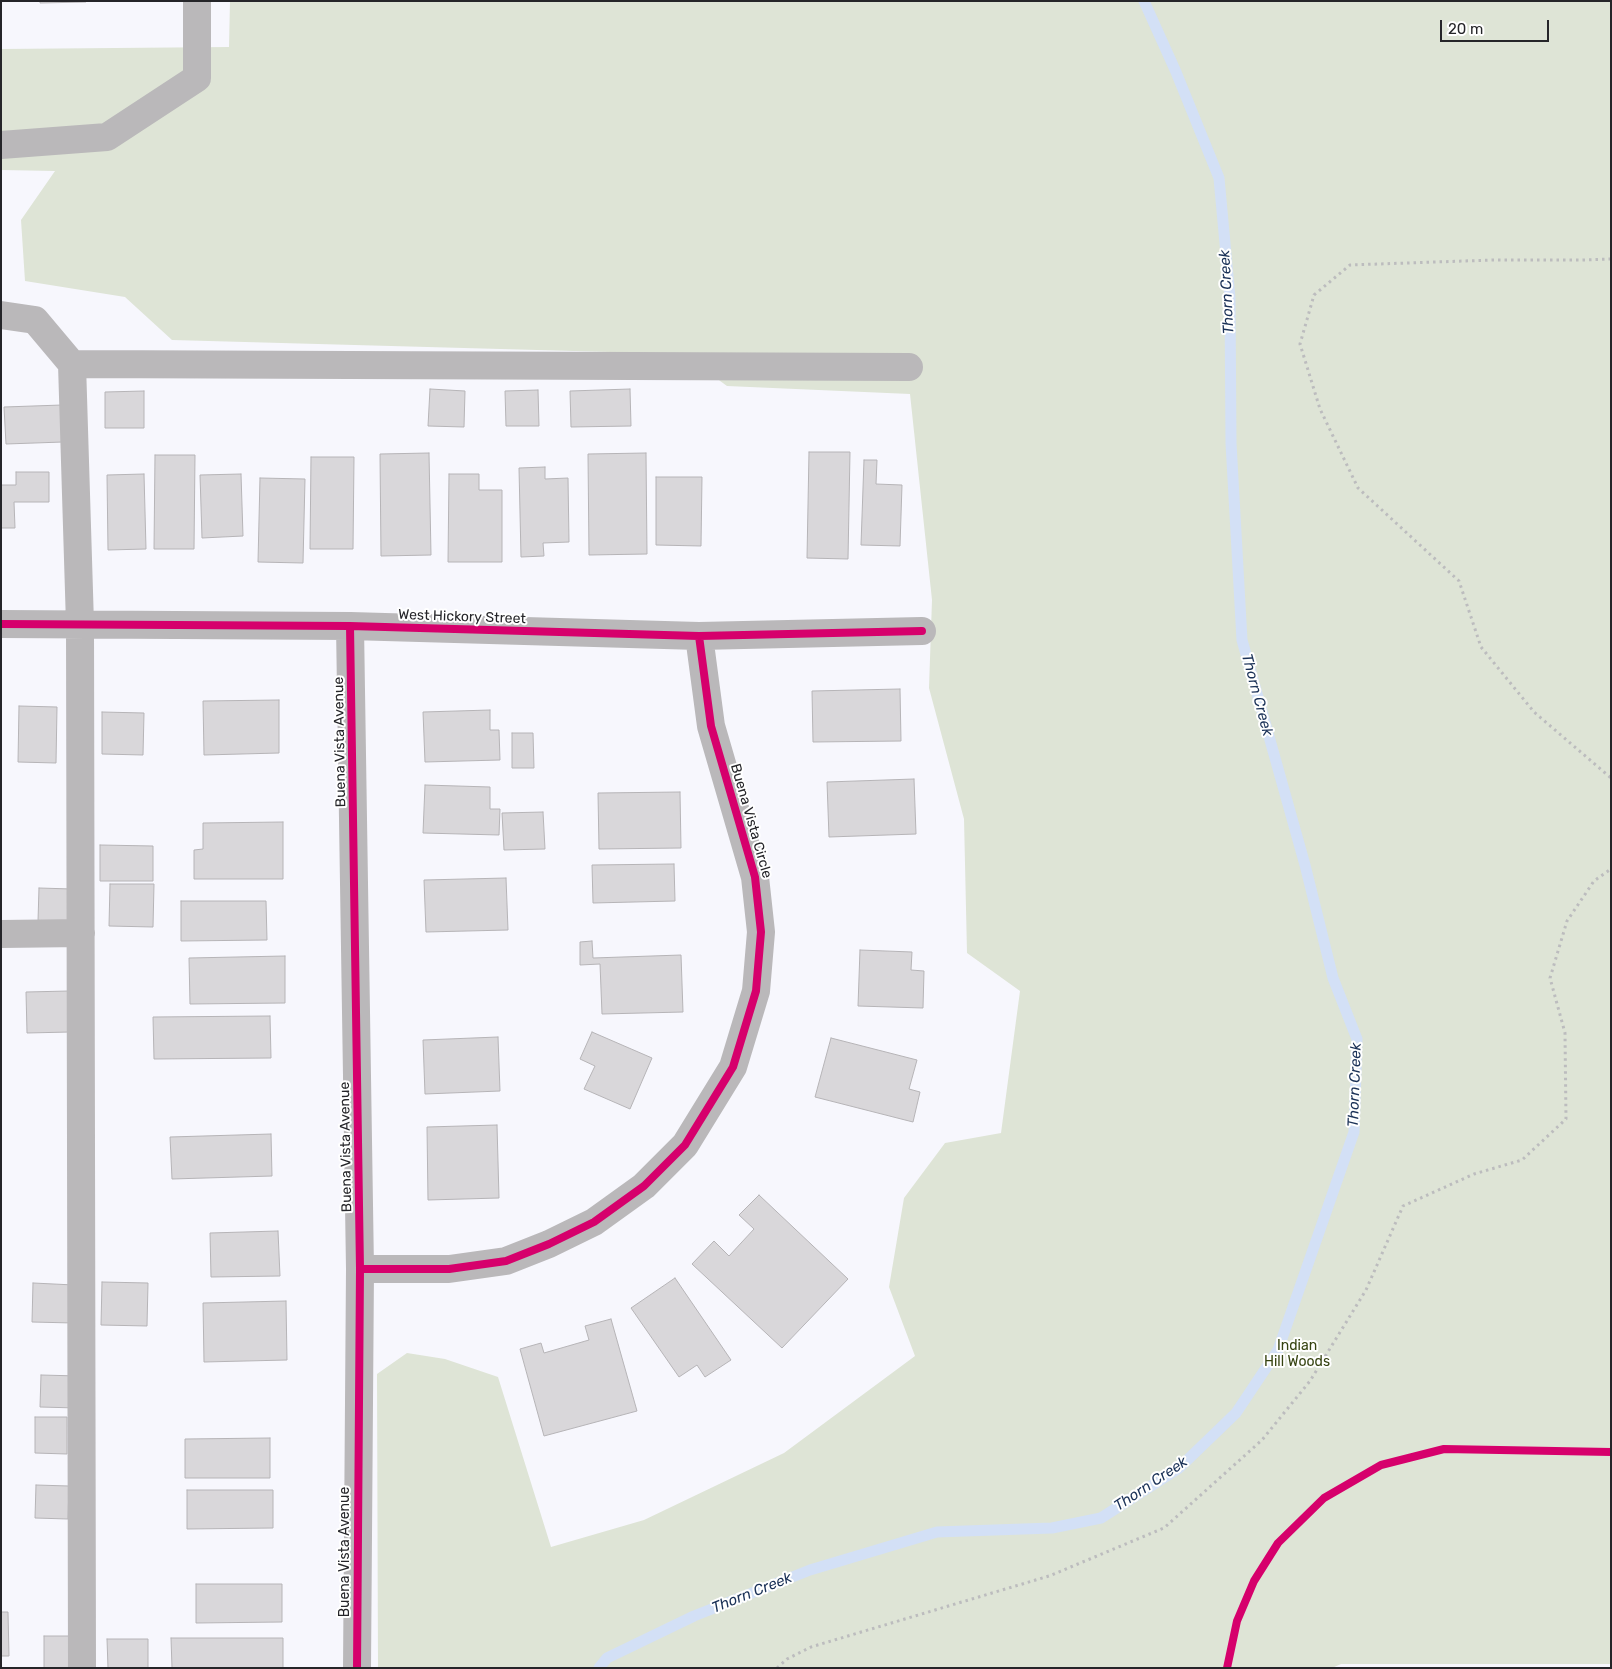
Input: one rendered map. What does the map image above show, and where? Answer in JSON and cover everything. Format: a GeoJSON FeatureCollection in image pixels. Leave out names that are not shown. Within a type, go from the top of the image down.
{"type":"FeatureCollection","features":[{"type":"Feature","properties":{"kind":"street"},"geometry":{"type":"LineString","coordinates":[[1,145],[106,137],[197,78],[197,1]]}},
{"type":"Feature","properties":{"kind":"street"},"geometry":{"type":"LineString","coordinates":[[1,316],[35,320],[72,364],[80,624],[82,1668]]}},
{"type":"Feature","properties":{"kind":"street"},"geometry":{"type":"LineString","coordinates":[[72,364],[909,367]]}},
{"type":"Feature","properties":{"kind":"street","name":"West Hickory Street"},"geometry":{"type":"LineString","coordinates":[[1,624],[350,626],[699,636],[922,631]]}},
{"type":"Feature","properties":{"kind":"street","name":"Buena Vista Avenue"},"geometry":{"type":"LineString","coordinates":[[350,626],[360,1269],[357,1668]]}},
{"type":"Feature","properties":{"kind":"street","name":"Buena Vista Circle"},"geometry":{"type":"LineString","coordinates":[[360,1269],[448,1270],[506,1261],[549,1244],[594,1222],[644,1186],[685,1145],[733,1067],[756,991],[761,932],[755,877],[711,726],[699,636]]}},
{"type":"Feature","properties":{"kind":"street"},"geometry":{"type":"LineString","coordinates":[[1,934],[80,934]]}},
{"type":"Feature","properties":{"kind":"path"},"geometry":{"type":"LineString","coordinates":[[1611,259],[1493,260],[1350,265],[1314,295],[1300,344],[1320,409],[1358,488],[1460,581],[1481,647],[1534,712],[1611,778]]}},
{"type":"Feature","properties":{"kind":"path"},"geometry":{"type":"LineString","coordinates":[[777,1668],[787,1660],[811,1647],[1049,1576],[1164,1528],[1262,1440],[1310,1381],[1366,1290],[1403,1206],[1474,1174],[1522,1160],[1566,1119],[1565,1033],[1550,978],[1567,921],[1594,881],[1611,869]]}},
{"type":"Feature","properties":{"kind":"green space","name":"Indian Hill Woods"},"geometry":{"type":"Polygon","coordinates":[[[230,1],[1611,1],[1611,1664],[1341,1664],[1332,1668],[378,1668],[377,1374],[407,1353],[445,1359],[498,1377],[551,1547],[644,1520],[784,1453],[915,1356],[889,1287],[904,1198],[945,1143],[1001,1133],[1020,991],[967,953],[964,819],[929,688],[932,600],[910,394],[727,386],[683,354],[172,340],[125,297],[25,281],[21,220],[55,171],[1,170],[1,49],[229,47],[230,1]]]}},
{"type":"Feature","properties":{"kind":"building"},"geometry":{"type":"Polygon","coordinates":[[[40,1],[86,1],[86,2],[40,3],[40,1]]]}},
{"type":"Feature","properties":{"kind":"building"},"geometry":{"type":"Polygon","coordinates":[[[430,389],[465,391],[464,427],[428,426],[430,389]]]}},
{"type":"Feature","properties":{"kind":"building"},"geometry":{"type":"Polygon","coordinates":[[[630,389],[631,426],[571,427],[570,391],[630,389]]]}},
{"type":"Feature","properties":{"kind":"building"},"geometry":{"type":"Polygon","coordinates":[[[538,390],[539,426],[506,426],[505,391],[538,390]]]}},
{"type":"Feature","properties":{"kind":"building"},"geometry":{"type":"Polygon","coordinates":[[[144,391],[144,428],[105,428],[105,392],[144,391]]]}},
{"type":"Feature","properties":{"kind":"building"},"geometry":{"type":"Polygon","coordinates":[[[62,405],[63,442],[6,444],[4,407],[62,405]]]}},
{"type":"Feature","properties":{"kind":"building"},"geometry":{"type":"Polygon","coordinates":[[[809,452],[850,452],[848,559],[807,558],[809,452]]]}},
{"type":"Feature","properties":{"kind":"building"},"geometry":{"type":"Polygon","coordinates":[[[429,453],[431,555],[381,556],[380,454],[429,453]]]}},
{"type":"Feature","properties":{"kind":"building"},"geometry":{"type":"Polygon","coordinates":[[[646,453],[647,554],[589,555],[588,454],[646,453]]]}},
{"type":"Feature","properties":{"kind":"building"},"geometry":{"type":"Polygon","coordinates":[[[155,455],[195,455],[194,549],[154,549],[155,455]]]}},
{"type":"Feature","properties":{"kind":"building"},"geometry":{"type":"Polygon","coordinates":[[[311,457],[354,457],[353,549],[310,549],[311,457]]]}},
{"type":"Feature","properties":{"kind":"building"},"geometry":{"type":"Polygon","coordinates":[[[864,460],[877,460],[876,484],[902,485],[900,546],[861,545],[864,460]]]}},
{"type":"Feature","properties":{"kind":"building"},"geometry":{"type":"Polygon","coordinates":[[[545,467],[545,479],[568,478],[569,542],[543,543],[544,556],[521,557],[519,468],[545,467]]]}},
{"type":"Feature","properties":{"kind":"building"},"geometry":{"type":"Polygon","coordinates":[[[16,472],[49,472],[49,502],[14,502],[15,528],[1,528],[1,485],[16,485],[16,472]]]}},
{"type":"Feature","properties":{"kind":"building"},"geometry":{"type":"Polygon","coordinates":[[[144,474],[146,549],[108,550],[107,475],[144,474]]]}},
{"type":"Feature","properties":{"kind":"building"},"geometry":{"type":"Polygon","coordinates":[[[241,474],[243,536],[202,538],[200,475],[241,474]]]}},
{"type":"Feature","properties":{"kind":"building"},"geometry":{"type":"Polygon","coordinates":[[[449,474],[479,474],[479,490],[502,490],[502,562],[448,562],[449,474]]]}},
{"type":"Feature","properties":{"kind":"building"},"geometry":{"type":"Polygon","coordinates":[[[656,477],[702,477],[701,546],[656,545],[656,477]]]}},
{"type":"Feature","properties":{"kind":"building"},"geometry":{"type":"Polygon","coordinates":[[[260,478],[305,479],[303,563],[258,562],[260,478]]]}},
{"type":"Feature","properties":{"kind":"building"},"geometry":{"type":"Polygon","coordinates":[[[900,689],[901,741],[813,742],[812,691],[900,689]]]}},
{"type":"Feature","properties":{"kind":"building"},"geometry":{"type":"Polygon","coordinates":[[[279,700],[279,753],[204,755],[203,701],[279,700]]]}},
{"type":"Feature","properties":{"kind":"building"},"geometry":{"type":"Polygon","coordinates":[[[19,706],[57,707],[56,763],[18,762],[19,706]]]}},
{"type":"Feature","properties":{"kind":"building"},"geometry":{"type":"Polygon","coordinates":[[[490,710],[490,730],[499,730],[500,760],[425,762],[423,712],[490,710]]]}},
{"type":"Feature","properties":{"kind":"building"},"geometry":{"type":"Polygon","coordinates":[[[102,712],[144,713],[143,755],[102,754],[102,712]]]}},
{"type":"Feature","properties":{"kind":"building"},"geometry":{"type":"Polygon","coordinates":[[[512,733],[533,733],[534,768],[512,768],[512,733]]]}},
{"type":"Feature","properties":{"kind":"building"},"geometry":{"type":"Polygon","coordinates":[[[914,779],[916,834],[829,837],[827,782],[914,779]]]}},
{"type":"Feature","properties":{"kind":"building"},"geometry":{"type":"Polygon","coordinates":[[[425,785],[490,787],[490,809],[500,809],[499,835],[423,833],[425,785]]]}},
{"type":"Feature","properties":{"kind":"building"},"geometry":{"type":"Polygon","coordinates":[[[680,792],[681,848],[599,849],[598,793],[680,792]]]}},
{"type":"Feature","properties":{"kind":"building"},"geometry":{"type":"Polygon","coordinates":[[[543,812],[545,849],[504,850],[502,813],[543,812]]]}},
{"type":"Feature","properties":{"kind":"building"},"geometry":{"type":"Polygon","coordinates":[[[283,822],[283,879],[194,879],[194,850],[203,849],[203,823],[283,822]]]}},
{"type":"Feature","properties":{"kind":"building"},"geometry":{"type":"Polygon","coordinates":[[[100,845],[153,846],[153,881],[100,881],[100,845]]]}},
{"type":"Feature","properties":{"kind":"building"},"geometry":{"type":"Polygon","coordinates":[[[674,864],[675,901],[593,903],[592,865],[674,864]]]}},
{"type":"Feature","properties":{"kind":"building"},"geometry":{"type":"Polygon","coordinates":[[[506,878],[508,930],[426,932],[424,880],[506,878]]]}},
{"type":"Feature","properties":{"kind":"building"},"geometry":{"type":"Polygon","coordinates":[[[110,884],[154,884],[153,927],[109,926],[110,884]]]}},
{"type":"Feature","properties":{"kind":"building"},"geometry":{"type":"Polygon","coordinates":[[[39,888],[72,889],[71,923],[38,921],[39,888]]]}},
{"type":"Feature","properties":{"kind":"building"},"geometry":{"type":"Polygon","coordinates":[[[181,901],[266,901],[267,940],[181,941],[181,901]]]}},
{"type":"Feature","properties":{"kind":"building"},"geometry":{"type":"Polygon","coordinates":[[[592,941],[593,958],[681,955],[683,1012],[602,1014],[600,964],[580,965],[580,942],[592,941]]]}},
{"type":"Feature","properties":{"kind":"building"},"geometry":{"type":"Polygon","coordinates":[[[860,950],[912,952],[911,970],[924,971],[923,1008],[858,1006],[860,950]]]}},
{"type":"Feature","properties":{"kind":"building"},"geometry":{"type":"Polygon","coordinates":[[[285,956],[285,1003],[190,1004],[189,958],[285,956]]]}},
{"type":"Feature","properties":{"kind":"building"},"geometry":{"type":"Polygon","coordinates":[[[69,991],[70,1032],[27,1033],[26,992],[69,991]]]}},
{"type":"Feature","properties":{"kind":"building"},"geometry":{"type":"Polygon","coordinates":[[[270,1016],[271,1058],[154,1059],[153,1017],[270,1016]]]}},
{"type":"Feature","properties":{"kind":"building"},"geometry":{"type":"Polygon","coordinates":[[[592,1032],[652,1058],[630,1109],[584,1089],[595,1066],[580,1059],[592,1032]]]}},
{"type":"Feature","properties":{"kind":"building"},"geometry":{"type":"Polygon","coordinates":[[[498,1037],[500,1091],[425,1094],[423,1040],[498,1037]]]}},
{"type":"Feature","properties":{"kind":"building"},"geometry":{"type":"Polygon","coordinates":[[[831,1038],[917,1060],[909,1089],[920,1092],[913,1122],[815,1097],[831,1038]]]}},
{"type":"Feature","properties":{"kind":"building"},"geometry":{"type":"Polygon","coordinates":[[[497,1125],[499,1198],[428,1200],[427,1127],[497,1125]]]}},
{"type":"Feature","properties":{"kind":"building"},"geometry":{"type":"Polygon","coordinates":[[[271,1134],[272,1176],[172,1179],[170,1137],[271,1134]]]}},
{"type":"Feature","properties":{"kind":"building"},"geometry":{"type":"Polygon","coordinates":[[[759,1195],[848,1279],[782,1348],[692,1264],[714,1241],[729,1256],[754,1229],[739,1215],[759,1195]]]}},
{"type":"Feature","properties":{"kind":"building"},"geometry":{"type":"Polygon","coordinates":[[[278,1231],[280,1276],[211,1277],[210,1233],[278,1231]]]}},
{"type":"Feature","properties":{"kind":"building"},"geometry":{"type":"Polygon","coordinates":[[[675,1278],[731,1360],[705,1377],[697,1365],[679,1377],[631,1308],[675,1278]]]}},
{"type":"Feature","properties":{"kind":"building"},"geometry":{"type":"Polygon","coordinates":[[[102,1282],[148,1283],[147,1326],[101,1325],[102,1282]]]}},
{"type":"Feature","properties":{"kind":"building"},"geometry":{"type":"Polygon","coordinates":[[[33,1283],[74,1285],[73,1323],[32,1322],[33,1283]]]}},
{"type":"Feature","properties":{"kind":"building"},"geometry":{"type":"Polygon","coordinates":[[[286,1301],[287,1360],[204,1362],[203,1303],[286,1301]]]}},
{"type":"Feature","properties":{"kind":"building"},"geometry":{"type":"Polygon","coordinates":[[[611,1319],[637,1411],[544,1436],[520,1349],[541,1343],[544,1353],[589,1340],[585,1326],[611,1319]]]}},
{"type":"Feature","properties":{"kind":"building"},"geometry":{"type":"Polygon","coordinates":[[[41,1375],[78,1376],[77,1408],[40,1407],[41,1375]]]}},
{"type":"Feature","properties":{"kind":"building"},"geometry":{"type":"Polygon","coordinates":[[[35,1417],[67,1417],[67,1454],[35,1453],[35,1417]]]}},
{"type":"Feature","properties":{"kind":"building"},"geometry":{"type":"Polygon","coordinates":[[[270,1438],[270,1478],[185,1478],[185,1439],[270,1438]]]}},
{"type":"Feature","properties":{"kind":"building"},"geometry":{"type":"Polygon","coordinates":[[[36,1485],[69,1486],[68,1519],[35,1518],[36,1485]]]}},
{"type":"Feature","properties":{"kind":"building"},"geometry":{"type":"Polygon","coordinates":[[[187,1490],[273,1490],[273,1528],[187,1529],[187,1490]]]}},
{"type":"Feature","properties":{"kind":"building"},"geometry":{"type":"Polygon","coordinates":[[[196,1584],[282,1584],[282,1622],[196,1623],[196,1584]]]}},
{"type":"Feature","properties":{"kind":"building"},"geometry":{"type":"Polygon","coordinates":[[[1,1612],[8,1612],[9,1656],[1,1656],[1,1612]]]}},
{"type":"Feature","properties":{"kind":"building"},"geometry":{"type":"Polygon","coordinates":[[[44,1636],[76,1636],[77,1668],[44,1668],[44,1636]]]}},
{"type":"Feature","properties":{"kind":"building"},"geometry":{"type":"Polygon","coordinates":[[[171,1638],[283,1638],[283,1668],[172,1668],[171,1638]]]}},
{"type":"Feature","properties":{"kind":"building"},"geometry":{"type":"Polygon","coordinates":[[[107,1639],[148,1639],[148,1668],[108,1668],[107,1639]]]}},
{"type":"Feature","properties":{"kind":"waterway","name":"Thorn Creek"},"geometry":{"type":"LineString","coordinates":[[599,1668],[607,1658],[694,1616],[810,1570],[937,1532],[1052,1528],[1101,1518],[1179,1468],[1236,1413],[1278,1350],[1354,1132],[1357,1039],[1333,978],[1305,865],[1242,640],[1231,443],[1230,298],[1219,178],[1176,72],[1144,1]]}},
{"type":"Feature","properties":{"kind":"cycle path"},"geometry":{"type":"LineString","coordinates":[[1,624],[350,626],[699,636],[922,631]]}},
{"type":"Feature","properties":{"kind":"cycle path"},"geometry":{"type":"LineString","coordinates":[[350,626],[360,1269],[357,1668]]}},
{"type":"Feature","properties":{"kind":"cycle path"},"geometry":{"type":"LineString","coordinates":[[360,1269],[449,1269],[506,1261],[549,1244],[594,1222],[644,1186],[685,1145],[733,1067],[756,991],[761,932],[755,877],[711,726],[699,636]]}},
{"type":"Feature","properties":{"kind":"cycle path"},"geometry":{"type":"LineString","coordinates":[[1227,1668],[1237,1621],[1254,1581],[1278,1543],[1324,1498],[1381,1465],[1444,1449],[1611,1452]]}}]}
